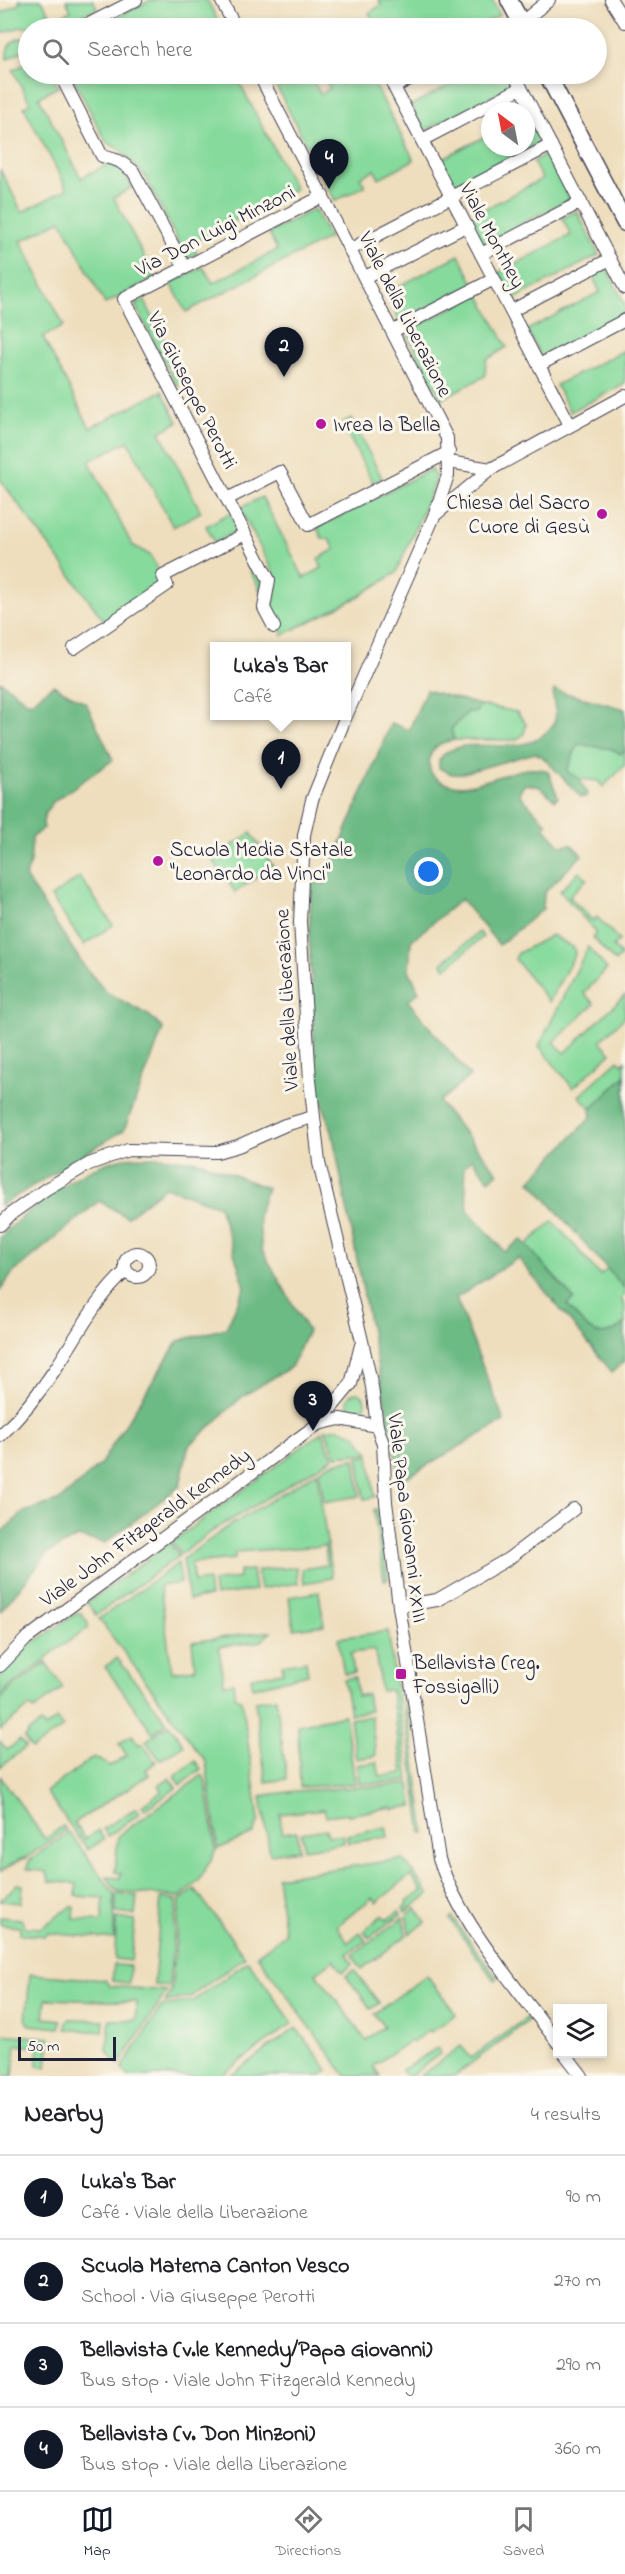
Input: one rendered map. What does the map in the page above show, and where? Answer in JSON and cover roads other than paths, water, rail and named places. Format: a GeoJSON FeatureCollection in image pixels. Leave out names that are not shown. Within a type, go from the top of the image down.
{"type":"FeatureCollection","features":[{"type":"Feature","properties":{"kind":"street"},"geometry":{"type":"LineString","coordinates":[[105,0],[112,13]]}},
{"type":"Feature","properties":{"kind":"street"},"geometry":{"type":"LineString","coordinates":[[102,18],[136,0]]}},
{"type":"Feature","properties":{"kind":"street"},"geometry":{"type":"LineString","coordinates":[[221,0],[231,18]]}},
{"type":"Feature","properties":{"kind":"street"},"geometry":{"type":"LineString","coordinates":[[509,0],[519,18]]}},
{"type":"Feature","properties":{"kind":"street"},"geometry":{"type":"LineString","coordinates":[[531,18],[549,0]]}},
{"type":"Feature","properties":{"kind":"street"},"geometry":{"type":"LineString","coordinates":[[611,0],[625,22]]}},
{"type":"Feature","properties":{"kind":"street"},"geometry":{"type":"LineString","coordinates":[[65,84],[102,156],[119,161],[133,171],[185,268]]}},
{"type":"Feature","properties":{"kind":"street","name":"Viale della Liberazione"},"geometry":{"type":"LineString","coordinates":[[265,84],[447,438],[448,475],[435,514],[351,706]]}},
{"type":"Feature","properties":{"kind":"street","name":"Viale Monthey"},"geometry":{"type":"LineString","coordinates":[[400,84],[394,87],[570,425]]}},
{"type":"Feature","properties":{"kind":"street"},"geometry":{"type":"LineString","coordinates":[[520,84],[625,288]]}},
{"type":"Feature","properties":{"kind":"street"},"geometry":{"type":"LineString","coordinates":[[552,84],[625,223]]}},
{"type":"Feature","properties":{"kind":"street"},"geometry":{"type":"LineString","coordinates":[[422,140],[522,88]]}},
{"type":"Feature","properties":{"kind":"street"},"geometry":{"type":"LineString","coordinates":[[351,249],[551,145]]}},
{"type":"Feature","properties":{"kind":"street","name":"Via Don Luigi Minzoni"},"geometry":{"type":"LineString","coordinates":[[124,299],[323,196]]}},
{"type":"Feature","properties":{"kind":"street"},"geometry":{"type":"LineString","coordinates":[[481,254],[581,202]]}},
{"type":"Feature","properties":{"kind":"street"},"geometry":{"type":"LineString","coordinates":[[365,277],[466,226]]}},
{"type":"Feature","properties":{"kind":"street"},"geometry":{"type":"LineString","coordinates":[[511,311],[610,259]]}},
{"type":"Feature","properties":{"kind":"street"},"geometry":{"type":"LineString","coordinates":[[393,331],[494,279]]}},
{"type":"Feature","properties":{"kind":"street","name":"Via Giuseppe Perotti"},"geometry":{"type":"LineString","coordinates":[[124,299],[269,580],[264,608],[274,627]]}},
{"type":"Feature","properties":{"kind":"street"},"geometry":{"type":"LineString","coordinates":[[539,365],[625,320]]}},
{"type":"Feature","properties":{"kind":"street"},"geometry":{"type":"LineString","coordinates":[[435,514],[491,469],[625,396]]}},
{"type":"Feature","properties":{"kind":"street"},"geometry":{"type":"LineString","coordinates":[[449,457],[491,469]]}},
{"type":"Feature","properties":{"kind":"street","name":"Via Giuseppe Perotti"},"geometry":{"type":"LineString","coordinates":[[227,499],[280,472],[308,525],[449,457]]}},
{"type":"Feature","properties":{"kind":"street"},"geometry":{"type":"LineString","coordinates":[[74,648],[168,585],[163,576],[245,534]]}},
{"type":"Feature","properties":{"kind":"street","name":"Viale della Liberazione"},"geometry":{"type":"LineString","coordinates":[[345,720],[312,800],[304,835],[301,873],[301,944],[318,1163],[348,1287]]}},
{"type":"Feature","properties":{"kind":"street"},"geometry":{"type":"LineString","coordinates":[[0,1225],[12,1213],[45,1189],[89,1164],[128,1150],[217,1152],[238,1146],[285,1125],[313,1117]]}},
{"type":"Feature","properties":{"kind":"street"},"geometry":{"type":"LineString","coordinates":[[0,1436],[17,1419],[56,1369],[82,1324],[126,1271]]}},
{"type":"Feature","properties":{"kind":"street","name":"Viale Papa Giovanni XXIII"},"geometry":{"type":"LineString","coordinates":[[348,1287],[362,1341],[372,1387],[377,1426],[384,1452],[386,1502],[399,1606],[439,1859],[447,1883],[473,1928],[553,2036]]}},
{"type":"Feature","properties":{"kind":"street","name":"Viale John Fitzgerald Kennedy"},"geometry":{"type":"LineString","coordinates":[[0,1666],[26,1639],[318,1424],[351,1384],[362,1341]]}},
{"type":"Feature","properties":{"kind":"street","name":"Viale John Fitzgerald Kennedy"},"geometry":{"type":"LineString","coordinates":[[318,1424],[340,1419],[377,1426]]}},
{"type":"Feature","properties":{"kind":"street"},"geometry":{"type":"LineString","coordinates":[[399,1606],[437,1600],[508,1559],[574,1509]]}},
{"type":"Feature","properties":{"kind":"street"},"geometry":{"type":"LineString","coordinates":[[568,2058],[582,2076]]}},
{"type":"Feature","properties":{"kind":"place","name":"Bellavista (v. Don Minzoni)"},"geometry":{"type":"Point","coordinates":[329,189]}},
{"type":"Feature","properties":{"kind":"place","name":"Scuola Materna Canton Vesco"},"geometry":{"type":"Point","coordinates":[284,377]}},
{"type":"Feature","properties":{"kind":"place","name":"Ivrea la Bella"},"geometry":{"type":"Point","coordinates":[321,424]}},
{"type":"Feature","properties":{"kind":"place","name":"Chiesa del Sacro Cuore di Gesù"},"geometry":{"type":"Point","coordinates":[602,514]}},
{"type":"Feature","properties":{"kind":"place","name":"Luka's Bar"},"geometry":{"type":"Point","coordinates":[281,789]}},
{"type":"Feature","properties":{"kind":"place","name":"Scuola Media Statale \"Leonardo da Vinci\""},"geometry":{"type":"Point","coordinates":[158,861]}},
{"type":"Feature","properties":{"kind":"place","name":"Bellavista (v.le Kennedy/Papa Giovanni)"},"geometry":{"type":"Point","coordinates":[313,1431]}},
{"type":"Feature","properties":{"kind":"place","name":"Bellavista (reg. Fossigalli)"},"geometry":{"type":"Point","coordinates":[401,1674]}}]}
